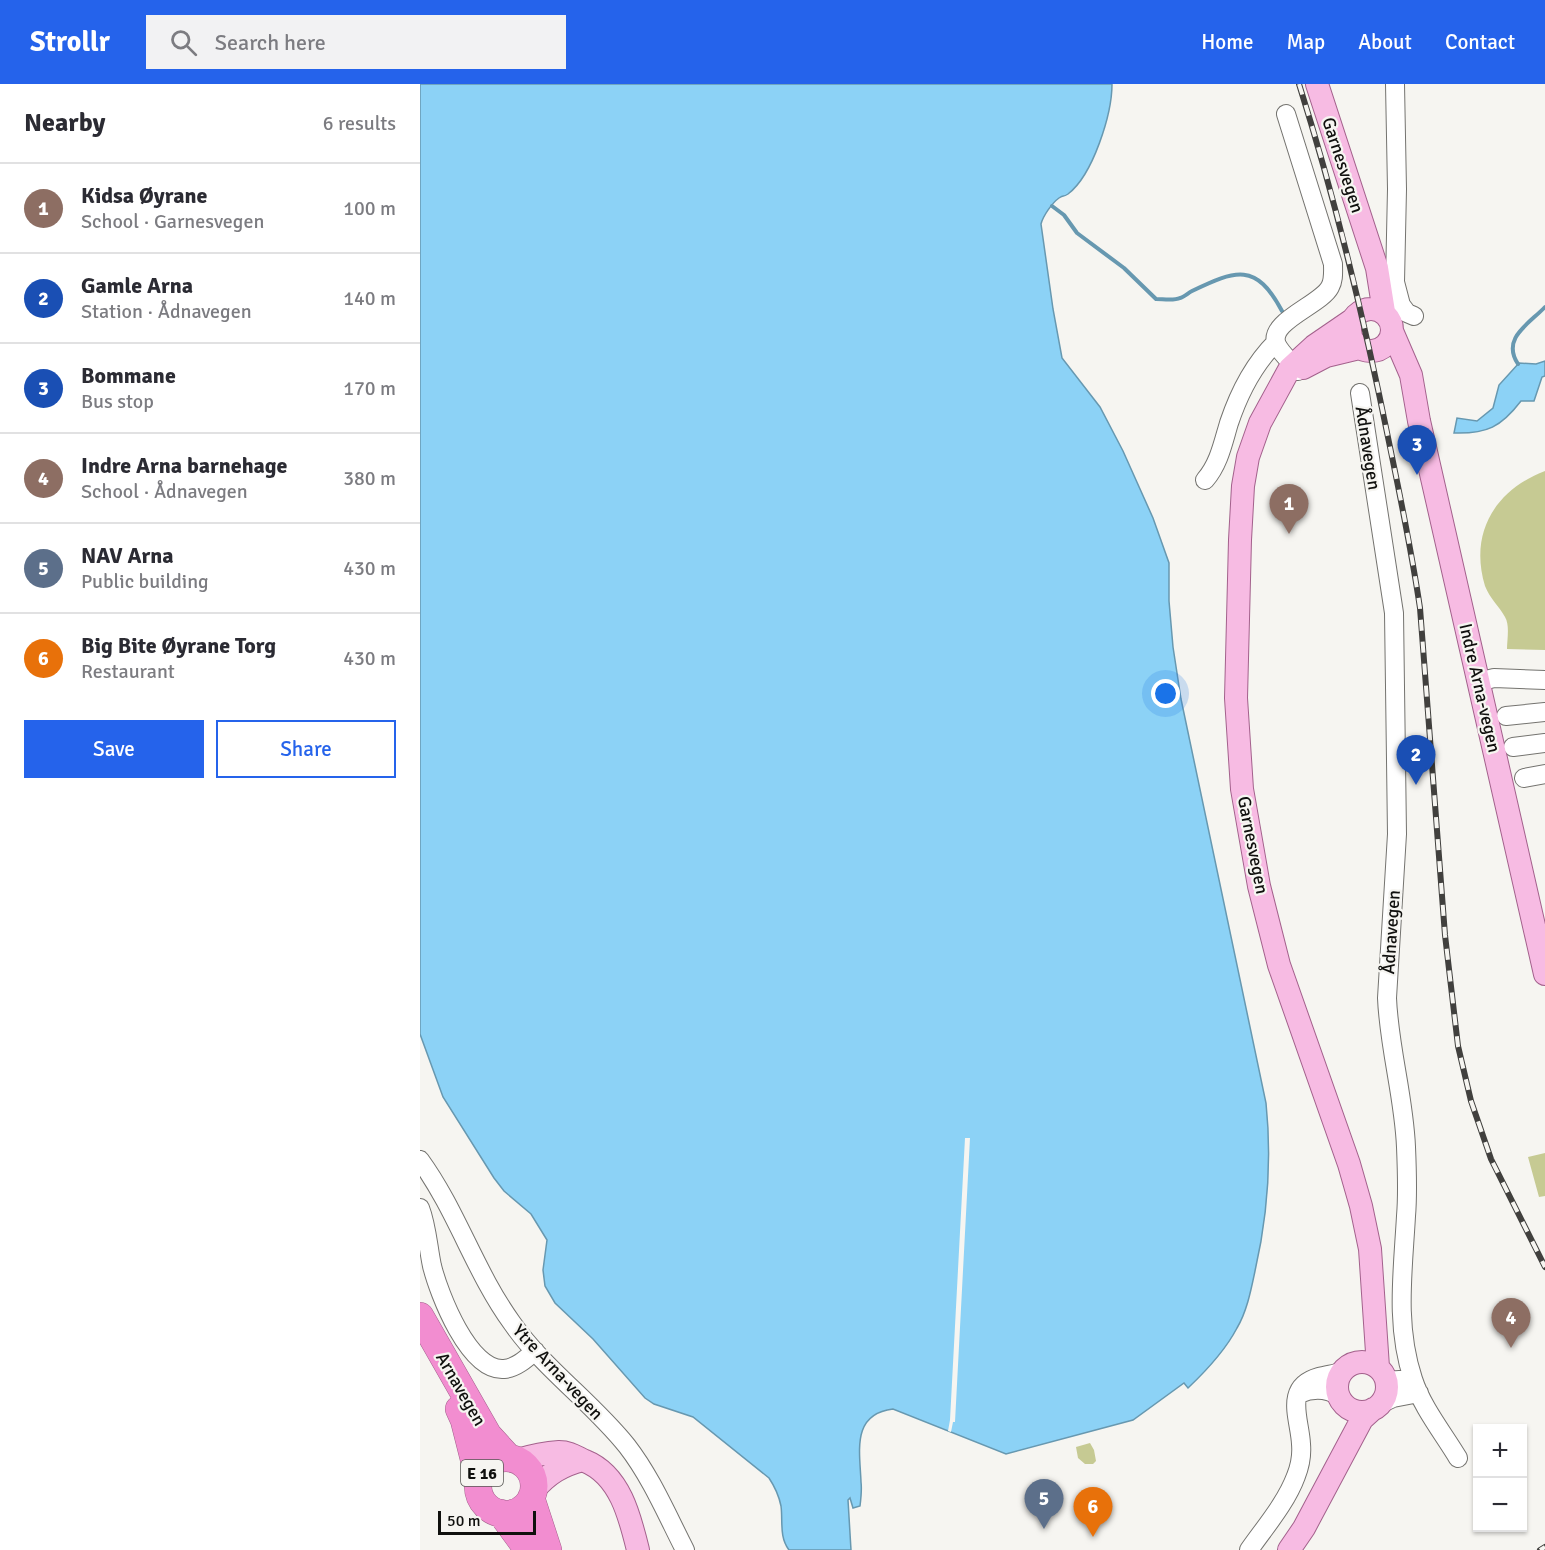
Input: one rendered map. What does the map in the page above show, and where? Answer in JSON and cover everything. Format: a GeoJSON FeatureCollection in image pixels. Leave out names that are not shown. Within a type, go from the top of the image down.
{"type":"FeatureCollection","features":[{"type":"Feature","properties":{"kind":"highway","name":"Arnavegen"},"geometry":{"type":"LineString","coordinates":[[420,1316],[488,1435],[513,1459]]}},
{"type":"Feature","properties":{"kind":"highway","name":"Arnavegen"},"geometry":{"type":"LineString","coordinates":[[420,1340],[452,1394],[464,1420],[479,1479]]}},
{"type":"Feature","properties":{"kind":"highway","name":"E 16"},"geometry":{"type":"LineString","coordinates":[[533,1494],[519,1510],[501,1513],[483,1501],[478,1487],[479,1479],[487,1466],[501,1458],[513,1459],[524,1464],[532,1475],[533,1494],[548,1550]]}},
{"type":"Feature","properties":{"kind":"highway","name":"E 16"},"geometry":{"type":"LineString","coordinates":[[501,1513],[528,1550]]}},
{"type":"Feature","properties":{"kind":"main road","name":"Garnesvegen"},"geometry":{"type":"LineString","coordinates":[[1317,84],[1377,268],[1388,322]]}},
{"type":"Feature","properties":{"kind":"main road","name":"Garnesvegen"},"geometry":{"type":"LineString","coordinates":[[1369,246],[1368,279],[1356,316],[1314,346],[1291,373],[1260,423],[1248,457],[1237,600],[1236,698],[1242,789],[1260,886],[1279,965],[1345,1153],[1361,1206],[1370,1250],[1373,1300],[1382,1374]]}},
{"type":"Feature","properties":{"kind":"main road"},"geometry":{"type":"LineString","coordinates":[[1291,373],[1326,356],[1366,349],[1379,350],[1387,344],[1388,322],[1374,309],[1356,316],[1350,335],[1366,349]]}},
{"type":"Feature","properties":{"kind":"main road","name":"Indre Arna-vegen"},"geometry":{"type":"LineString","coordinates":[[1388,322],[1409,368],[1545,974]]}},
{"type":"Feature","properties":{"kind":"main road","name":"Indre Arna-vegen"},"geometry":{"type":"LineString","coordinates":[[1366,349],[1380,354],[1395,369],[1415,402]]}},
{"type":"Feature","properties":{"kind":"main road","name":"Garnesvegen"},"geometry":{"type":"LineString","coordinates":[[1348,1368],[1364,1337],[1373,1300]]}},
{"type":"Feature","properties":{"kind":"main road"},"geometry":{"type":"LineString","coordinates":[[1289,1550],[1304,1528],[1362,1419],[1377,1407],[1387,1389],[1382,1374],[1363,1362],[1348,1368],[1338,1380],[1341,1400],[1339,1446],[1328,1481]]}},
{"type":"Feature","properties":{"kind":"main road"},"geometry":{"type":"LineString","coordinates":[[1341,1400],[1358,1411],[1377,1407]]}},
{"type":"Feature","properties":{"kind":"main road"},"geometry":{"type":"LineString","coordinates":[[513,1459],[561,1452],[574,1454],[598,1467],[611,1480],[624,1502],[638,1550]]}},
{"type":"Feature","properties":{"kind":"main road"},"geometry":{"type":"LineString","coordinates":[[533,1494],[545,1478],[558,1469],[583,1460]]}},
{"type":"Feature","properties":{"kind":"street"},"geometry":{"type":"LineString","coordinates":[[1395,84],[1397,189],[1395,282],[1401,305],[1407,313],[1414,316]]}},
{"type":"Feature","properties":{"kind":"street"},"geometry":{"type":"LineString","coordinates":[[1286,114],[1333,264],[1330,288],[1323,296],[1286,321],[1277,331],[1276,342],[1291,373]]}},
{"type":"Feature","properties":{"kind":"street"},"geometry":{"type":"LineString","coordinates":[[1205,480],[1217,459],[1240,392],[1276,342]]}},
{"type":"Feature","properties":{"kind":"street","name":"Ådnavegen"},"geometry":{"type":"LineString","coordinates":[[1360,393],[1394,613],[1398,834],[1387,998],[1388,1023],[1406,1141],[1408,1180],[1401,1280],[1401,1319],[1416,1386],[1458,1458]]}},
{"type":"Feature","properties":{"kind":"street"},"geometry":{"type":"LineString","coordinates":[[1478,682],[1494,678],[1545,680]]}},
{"type":"Feature","properties":{"kind":"street"},"geometry":{"type":"LineString","coordinates":[[1506,716],[1545,712]]}},
{"type":"Feature","properties":{"kind":"street"},"geometry":{"type":"LineString","coordinates":[[1513,747],[1545,743]]}},
{"type":"Feature","properties":{"kind":"street"},"geometry":{"type":"LineString","coordinates":[[1524,778],[1545,774]]}},
{"type":"Feature","properties":{"kind":"street","name":"Ytre Arna-vegen"},"geometry":{"type":"LineString","coordinates":[[420,1160],[445,1201],[485,1283],[513,1325],[535,1351],[626,1444],[660,1500],[685,1550]]}},
{"type":"Feature","properties":{"kind":"street"},"geometry":{"type":"LineString","coordinates":[[420,1208],[438,1286],[475,1356],[494,1369],[505,1369],[517,1365],[535,1351]]}},
{"type":"Feature","properties":{"kind":"street"},"geometry":{"type":"LineString","coordinates":[[1249,1550],[1280,1505],[1296,1476],[1301,1461],[1296,1414],[1301,1388],[1311,1380],[1348,1368]]}},
{"type":"Feature","properties":{"kind":"street"},"geometry":{"type":"LineString","coordinates":[[1382,1374],[1416,1386]]}},
{"type":"Feature","properties":{"kind":"street"},"geometry":{"type":"LineString","coordinates":[[1377,1407],[1416,1386]]}},
{"type":"Feature","properties":{"kind":"street"},"geometry":{"type":"LineString","coordinates":[[1298,1395],[1317,1389],[1332,1392],[1341,1400]]}},
{"type":"Feature","properties":{"kind":"green space"},"geometry":{"type":"Polygon","coordinates":[[[1545,471],[1545,650],[1507,649],[1507,620],[1487,591],[1481,567],[1484,531],[1490,516],[1512,490],[1527,479],[1545,471]]]}},
{"type":"Feature","properties":{"kind":"green space"},"geometry":{"type":"Polygon","coordinates":[[[1545,1153],[1545,1196],[1539,1197],[1528,1157],[1545,1153]]]}},
{"type":"Feature","properties":{"kind":"green space"},"geometry":{"type":"Polygon","coordinates":[[[1090,1443],[1096,1461],[1093,1464],[1085,1464],[1078,1458],[1076,1447],[1090,1443]]]}},
{"type":"Feature","properties":{"kind":"water"},"geometry":{"type":"Polygon","coordinates":[[[420,84],[1112,84],[1105,127],[1093,159],[1077,185],[1054,203],[1041,224],[1062,358],[1100,407],[1123,451],[1153,518],[1169,563],[1169,601],[1173,647],[1181,699],[1266,1103],[1269,1167],[1266,1208],[1259,1250],[1243,1315],[1221,1353],[1188,1388],[1184,1383],[1133,1420],[1006,1454],[893,1409],[880,1412],[870,1418],[861,1436],[860,1506],[853,1508],[850,1498],[848,1500],[851,1550],[789,1550],[783,1534],[780,1502],[769,1478],[693,1417],[654,1404],[645,1398],[593,1339],[555,1303],[545,1286],[543,1270],[547,1240],[531,1214],[504,1191],[494,1178],[443,1097],[420,1034],[420,84]]]}},
{"type":"Feature","properties":{"kind":"water"},"geometry":{"type":"Polygon","coordinates":[[[1545,361],[1545,376],[1542,377],[1534,401],[1521,401],[1507,417],[1492,427],[1476,432],[1454,433],[1457,418],[1477,421],[1493,408],[1499,385],[1519,363],[1536,364],[1545,361]]]}},
{"type":"Feature","properties":{"kind":"pier"},"geometry":{"type":"Polygon","coordinates":[[[965,1138],[970,1138],[955,1422],[953,1422],[951,1432],[948,1431],[965,1138]]]}},
{"type":"Feature","properties":{"kind":"waterway"},"geometry":{"type":"LineString","coordinates":[[1052,206],[1064,215],[1077,233],[1124,268],[1156,299],[1178,299],[1221,278],[1244,275],[1263,284],[1282,311]]}},
{"type":"Feature","properties":{"kind":"waterway"},"geometry":{"type":"LineString","coordinates":[[1518,364],[1513,347],[1515,339],[1519,332],[1545,307]]}},
{"type":"Feature","properties":{"kind":"railway"},"geometry":{"type":"LineString","coordinates":[[1299,84],[1326,174],[1360,309],[1417,588],[1445,935],[1458,1046],[1471,1101],[1491,1159],[1545,1267]]}},
{"type":"Feature","properties":{"kind":"railway"},"geometry":{"type":"LineString","coordinates":[[1540,1550],[1545,1547]]}},
{"type":"Feature","properties":{"kind":"place","name":"Bommane"},"geometry":{"type":"Point","coordinates":[1417,475]}},
{"type":"Feature","properties":{"kind":"place","name":"Kidsa Øyrane"},"geometry":{"type":"Point","coordinates":[1289,534]}},
{"type":"Feature","properties":{"kind":"place","name":"Gamle Arna"},"geometry":{"type":"Point","coordinates":[1416,785]}},
{"type":"Feature","properties":{"kind":"place","name":"Indre Arna barnehage"},"geometry":{"type":"Point","coordinates":[1511,1348]}},
{"type":"Feature","properties":{"kind":"place","name":"NAV Arna"},"geometry":{"type":"Point","coordinates":[1044,1529]}},
{"type":"Feature","properties":{"kind":"place","name":"Big Bite Øyrane Torg"},"geometry":{"type":"Point","coordinates":[1093,1537]}}]}
